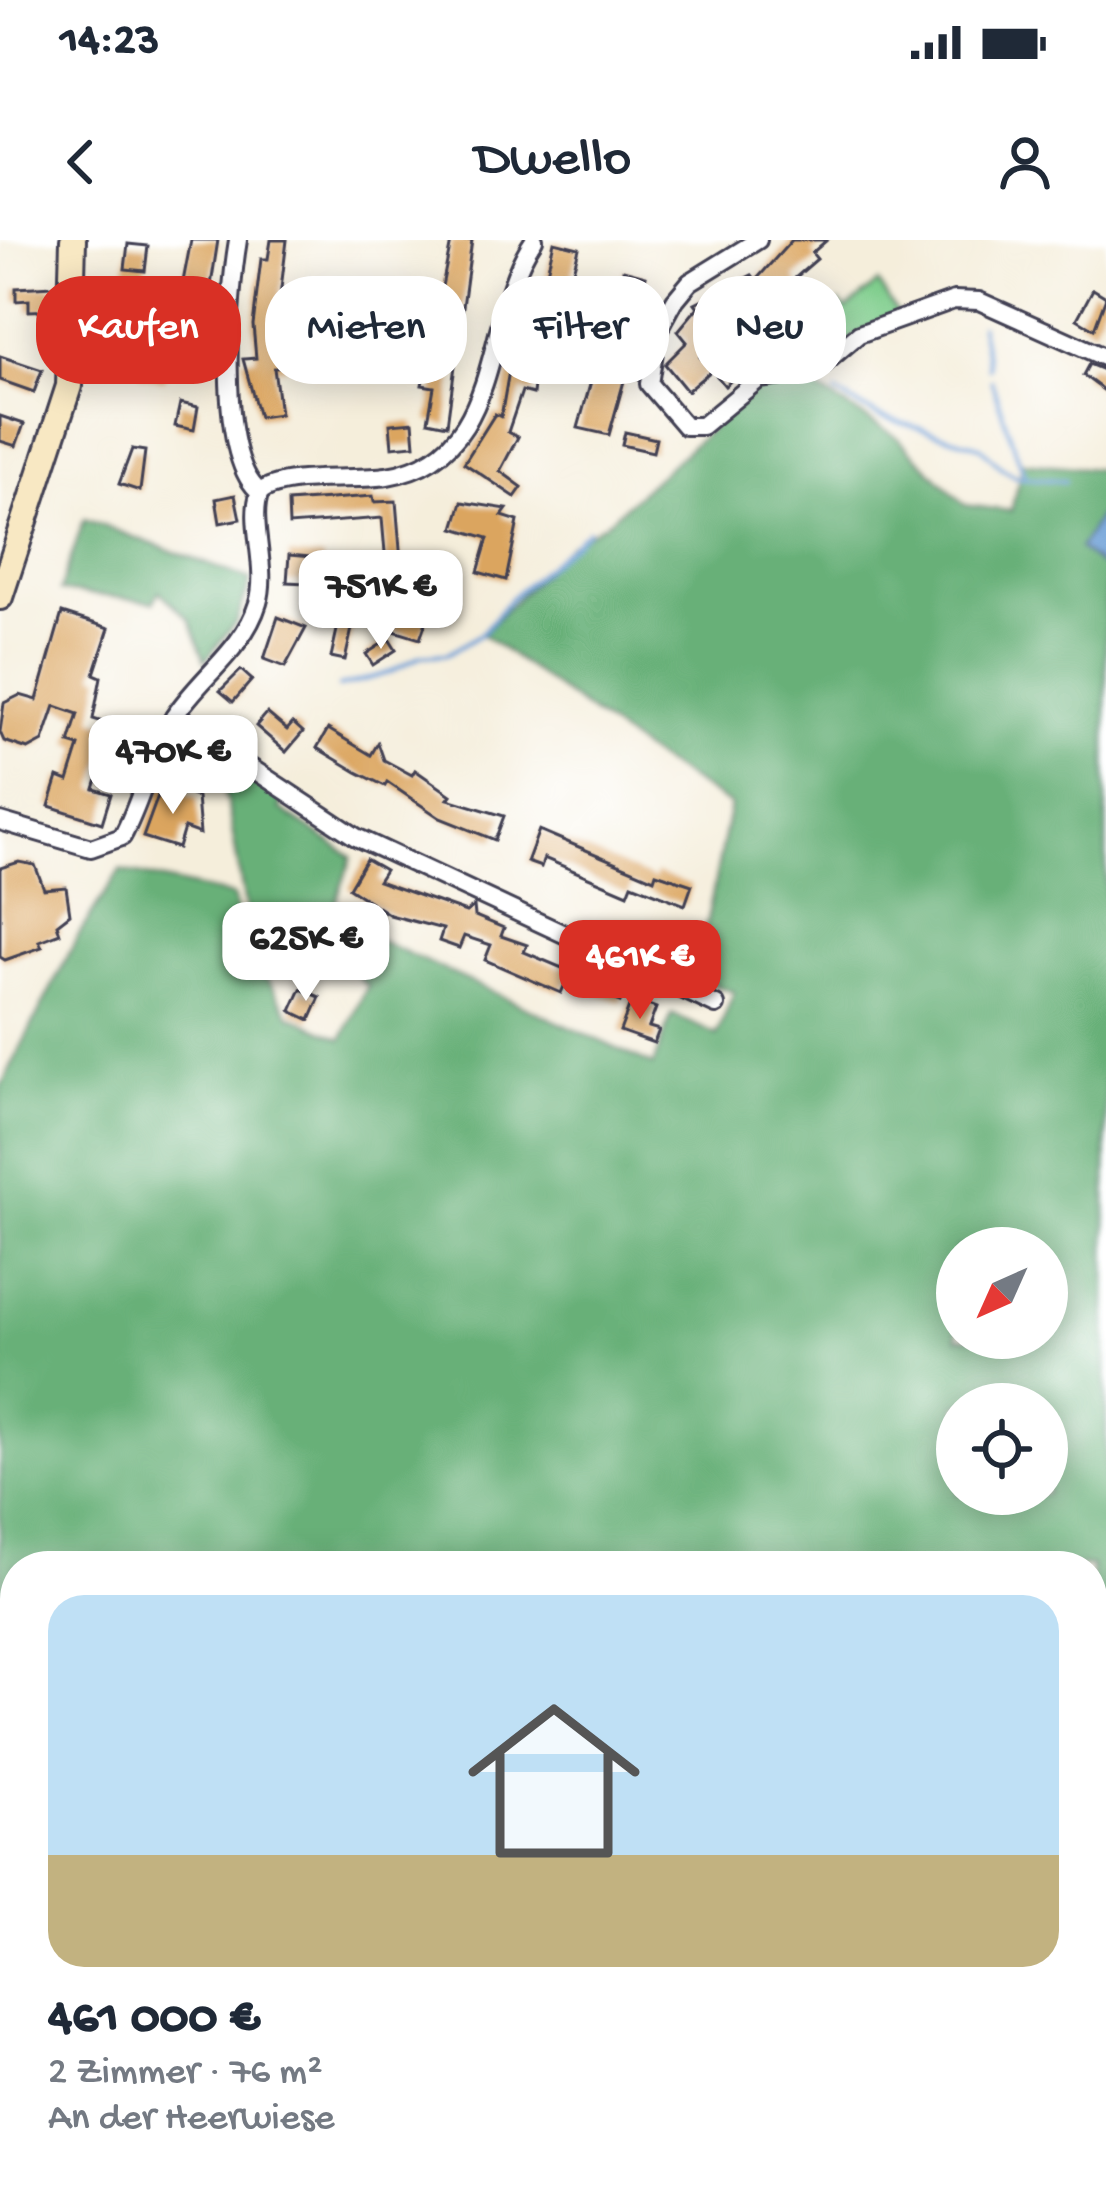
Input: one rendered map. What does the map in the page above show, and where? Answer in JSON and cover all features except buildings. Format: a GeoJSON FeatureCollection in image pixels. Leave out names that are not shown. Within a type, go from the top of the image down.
{"type":"FeatureCollection","features":[{"type":"Feature","properties":{"kind":"main road"},"geometry":{"type":"LineString","coordinates":[[0,597],[68,386],[73,240]]}},
{"type":"Feature","properties":{"kind":"street"},"geometry":{"type":"LineString","coordinates":[[238,240],[227,339],[231,394],[246,476],[260,492]]}},
{"type":"Feature","properties":{"kind":"street"},"geometry":{"type":"LineString","coordinates":[[260,492],[281,483],[386,476],[442,452],[467,426],[485,388],[512,277],[534,240]]}},
{"type":"Feature","properties":{"kind":"street"},"geometry":{"type":"LineString","coordinates":[[758,240],[691,282],[657,333],[649,383],[685,426],[702,426],[759,379],[814,372],[859,334],[954,300],[979,301],[1106,358]]}},
{"type":"Feature","properties":{"kind":"street"},"geometry":{"type":"LineString","coordinates":[[0,821],[92,848],[116,842],[174,717],[254,614],[263,569],[256,508],[260,492]]}},
{"type":"Feature","properties":{"kind":"street"},"geometry":{"type":"LineString","coordinates":[[174,717],[356,837],[716,1005]]}},
{"type":"Feature","properties":{"kind":"green space"},"geometry":{"type":"Polygon","coordinates":[[[878,283],[898,314],[846,341],[846,310],[878,283]]]}},
{"type":"Feature","properties":{"kind":"green space"},"geometry":{"type":"Polygon","coordinates":[[[758,386],[812,386],[897,437],[965,505],[1011,511],[1023,462],[1106,470],[1106,1551],[0,1551],[0,1088],[78,936],[120,870],[233,896],[252,971],[269,981],[290,1015],[342,1039],[368,985],[361,981],[351,951],[310,939],[293,969],[255,952],[215,752],[283,797],[280,809],[352,857],[330,918],[653,1065],[672,1014],[717,1035],[734,992],[686,975],[707,921],[730,805],[641,749],[482,634],[570,545],[608,521],[758,386]]]}},
{"type":"Feature","properties":{"kind":"green space"},"geometry":{"type":"Polygon","coordinates":[[[84,519],[251,580],[237,621],[205,661],[190,620],[159,591],[154,602],[60,591],[84,519]]]}},
{"type":"Feature","properties":{"kind":"water"},"geometry":{"type":"Polygon","coordinates":[[[1106,505],[1106,570],[1079,549],[1106,505]]]}},
{"type":"Feature","properties":{"kind":"waterway"},"geometry":{"type":"LineString","coordinates":[[980,326],[988,367]]}},
{"type":"Feature","properties":{"kind":"waterway"},"geometry":{"type":"LineString","coordinates":[[991,380],[1025,477]]}},
{"type":"Feature","properties":{"kind":"waterway"},"geometry":{"type":"LineString","coordinates":[[836,393],[878,416],[980,446],[1018,477],[1065,481]]}},
{"type":"Feature","properties":{"kind":"waterway"},"geometry":{"type":"LineString","coordinates":[[339,687],[389,673],[420,656],[448,654],[481,634],[511,598],[588,531]]}}]}
